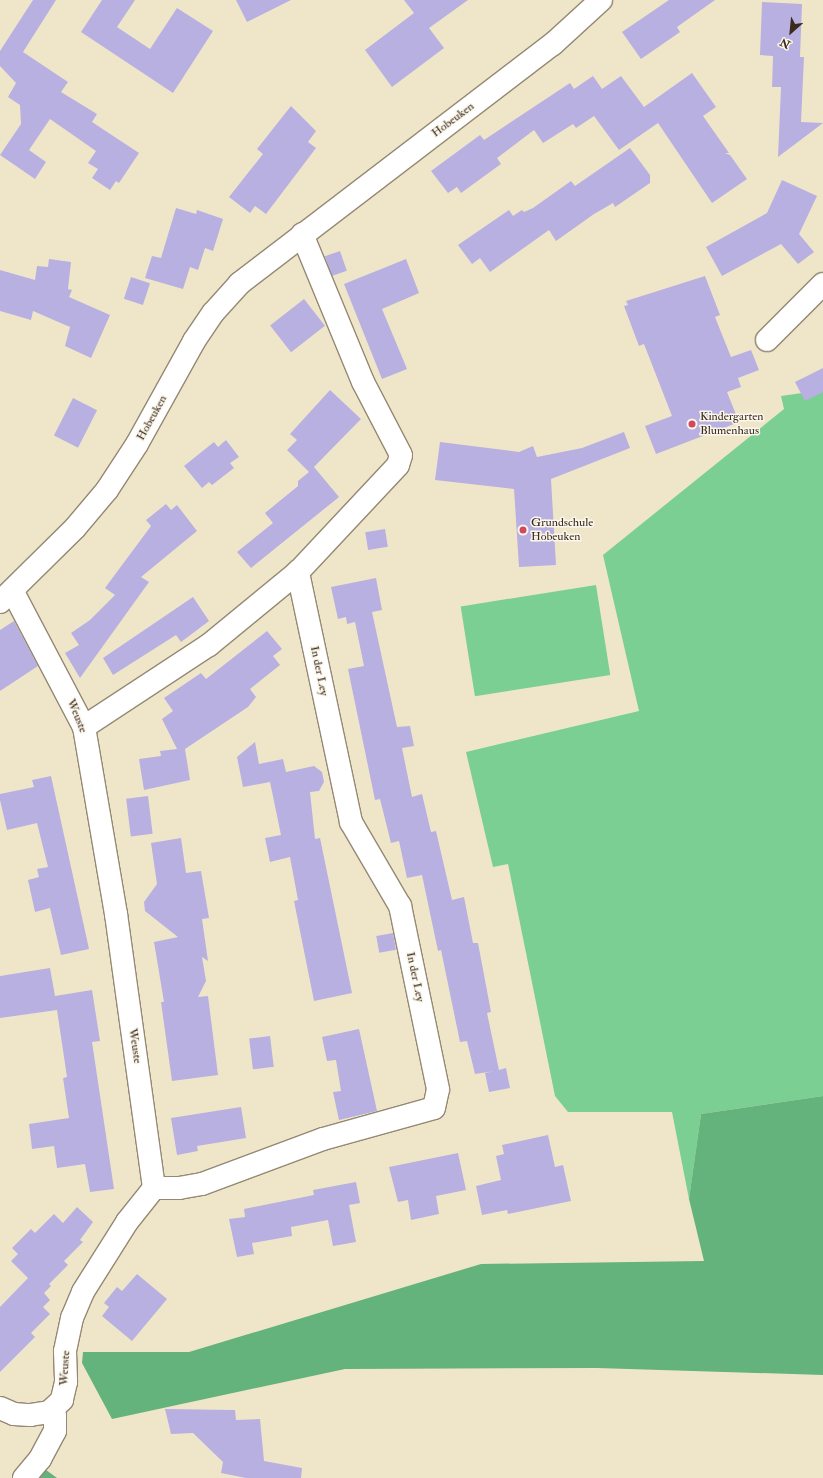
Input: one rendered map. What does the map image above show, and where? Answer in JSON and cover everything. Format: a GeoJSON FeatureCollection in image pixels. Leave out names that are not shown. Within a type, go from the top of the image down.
{"type":"FeatureCollection","features":[{"type":"Feature","properties":{"kind":"street","name":"Hobeuken"},"geometry":{"type":"LineString","coordinates":[[7,597],[75,528],[107,490],[137,444],[194,341],[213,313],[240,283],[552,44],[600,0]]}},
{"type":"Feature","properties":{"kind":"street"},"geometry":{"type":"LineString","coordinates":[[84,727],[209,645],[298,572],[398,466],[401,455],[363,382],[302,234]]}},
{"type":"Feature","properties":{"kind":"street"},"geometry":{"type":"LineString","coordinates":[[767,340],[823,284]]}},
{"type":"Feature","properties":{"kind":"street","name":"In der Ley"},"geometry":{"type":"LineString","coordinates":[[154,1188],[179,1188],[202,1184],[323,1139],[434,1108],[438,1090],[400,906],[351,822],[298,572]]}},
{"type":"Feature","properties":{"kind":"street","name":"Weuste"},"geometry":{"type":"LineString","coordinates":[[7,597],[84,727],[116,914],[154,1188],[128,1222],[83,1292],[70,1324],[66,1351],[66,1382],[62,1400],[50,1412]]}},
{"type":"Feature","properties":{"kind":"street"},"geometry":{"type":"LineString","coordinates":[[0,1408],[14,1414],[30,1415],[50,1412],[54,1416],[55,1431],[40,1459],[24,1478]]}},
{"type":"Feature","properties":{"kind":"green space"},"geometry":{"type":"Polygon","coordinates":[[[823,390],[823,1096],[701,1114],[689,1199],[672,1112],[568,1112],[555,1096],[508,864],[493,867],[466,752],[639,711],[603,555],[784,409],[781,396],[823,390]]]}},
{"type":"Feature","properties":{"kind":"green space"},"geometry":{"type":"Polygon","coordinates":[[[596,585],[610,675],[475,696],[461,606],[596,585]]]}},
{"type":"Feature","properties":{"kind":"green space"},"geometry":{"type":"Polygon","coordinates":[[[823,1096],[823,1375],[597,1368],[345,1369],[112,1419],[82,1363],[83,1352],[189,1352],[481,1264],[704,1261],[689,1199],[701,1114],[823,1096]]]}},
{"type":"Feature","properties":{"kind":"green space"},"geometry":{"type":"Polygon","coordinates":[[[42,1467],[57,1478],[32,1478],[42,1467]]]}},
{"type":"Feature","properties":{"kind":"building"},"geometry":{"type":"Polygon","coordinates":[[[33,0],[56,0],[23,52],[68,82],[61,92],[97,114],[92,122],[139,153],[119,183],[116,181],[110,190],[92,178],[98,169],[88,163],[96,151],[50,119],[29,150],[46,162],[35,179],[0,155],[21,124],[20,105],[8,97],[16,83],[0,66],[0,51],[33,0]]]}},
{"type":"Feature","properties":{"kind":"building"},"geometry":{"type":"Polygon","coordinates":[[[102,0],[135,0],[117,27],[150,49],[177,8],[213,31],[173,93],[81,32],[102,0]]]}},
{"type":"Feature","properties":{"kind":"building"},"geometry":{"type":"Polygon","coordinates":[[[236,0],[291,0],[247,22],[236,0]]]}},
{"type":"Feature","properties":{"kind":"building"},"geometry":{"type":"Polygon","coordinates":[[[404,0],[468,0],[429,28],[444,48],[392,87],[365,50],[414,13],[404,0]]]}},
{"type":"Feature","properties":{"kind":"building"},"geometry":{"type":"Polygon","coordinates":[[[669,0],[715,0],[677,27],[680,32],[641,59],[622,32],[669,0]]]}},
{"type":"Feature","properties":{"kind":"building"},"geometry":{"type":"Polygon","coordinates":[[[762,2],[802,4],[800,57],[804,57],[801,122],[823,123],[778,157],[781,87],[772,87],[773,56],[760,55],[762,2]]]}},
{"type":"Feature","properties":{"kind":"building"},"geometry":{"type":"Polygon","coordinates":[[[692,73],[716,107],[703,116],[729,153],[725,153],[730,155],[747,179],[712,203],[658,123],[619,150],[594,116],[576,128],[573,124],[543,143],[534,130],[497,158],[501,164],[461,193],[457,187],[448,193],[431,171],[480,135],[484,140],[570,83],[574,89],[593,76],[602,89],[621,76],[644,107],[692,73]]]}},
{"type":"Feature","properties":{"kind":"building"},"geometry":{"type":"Polygon","coordinates":[[[291,106],[316,131],[308,142],[316,148],[266,214],[255,206],[250,213],[229,197],[263,154],[257,149],[291,106]]]}},
{"type":"Feature","properties":{"kind":"building"},"geometry":{"type":"Polygon","coordinates":[[[630,148],[650,175],[650,183],[615,207],[613,203],[594,214],[556,241],[549,230],[490,272],[480,258],[472,264],[458,245],[509,210],[513,216],[522,210],[524,212],[533,208],[571,181],[575,186],[630,148]]]}},
{"type":"Feature","properties":{"kind":"building"},"geometry":{"type":"Polygon","coordinates":[[[782,180],[817,196],[799,234],[814,252],[798,264],[781,244],[722,276],[706,247],[767,213],[782,180]]]}},
{"type":"Feature","properties":{"kind":"building"},"geometry":{"type":"Polygon","coordinates":[[[176,208],[196,214],[197,210],[223,219],[213,251],[205,248],[198,270],[190,267],[183,289],[145,278],[152,256],[161,258],[176,208]]]}},
{"type":"Feature","properties":{"kind":"building"},"geometry":{"type":"Polygon","coordinates":[[[340,251],[347,271],[332,276],[325,256],[340,251]]]}},
{"type":"Feature","properties":{"kind":"building"},"geometry":{"type":"Polygon","coordinates":[[[49,259],[71,262],[68,289],[72,290],[69,297],[110,315],[91,358],[65,346],[70,327],[33,311],[31,320],[0,311],[0,270],[35,280],[37,266],[48,267],[49,259]]]}},
{"type":"Feature","properties":{"kind":"building"},"geometry":{"type":"Polygon","coordinates":[[[406,259],[419,293],[382,309],[407,369],[382,379],[344,284],[406,259]]]}},
{"type":"Feature","properties":{"kind":"building"},"geometry":{"type":"Polygon","coordinates":[[[705,276],[720,315],[715,317],[731,357],[751,350],[759,370],[738,378],[741,387],[727,392],[739,422],[656,454],[645,426],[672,416],[644,344],[639,346],[624,306],[628,305],[626,301],[705,276]]]}},
{"type":"Feature","properties":{"kind":"building"},"geometry":{"type":"Polygon","coordinates":[[[131,277],[150,283],[143,305],[124,299],[131,277]]]}},
{"type":"Feature","properties":{"kind":"building"},"geometry":{"type":"Polygon","coordinates":[[[304,299],[325,326],[291,352],[270,325],[304,299]]]}},
{"type":"Feature","properties":{"kind":"building"},"geometry":{"type":"Polygon","coordinates":[[[823,368],[823,392],[805,401],[795,382],[823,368]]]}},
{"type":"Feature","properties":{"kind":"building"},"geometry":{"type":"Polygon","coordinates":[[[330,390],[361,419],[312,469],[314,467],[339,497],[251,568],[237,552],[273,523],[265,513],[298,486],[298,481],[309,472],[287,450],[297,440],[290,434],[330,390]]]}},
{"type":"Feature","properties":{"kind":"building"},"geometry":{"type":"Polygon","coordinates":[[[73,398],[97,410],[78,448],[54,435],[73,398]]]}},
{"type":"Feature","properties":{"kind":"building"},"geometry":{"type":"Polygon","coordinates":[[[624,432],[630,448],[551,479],[556,565],[519,567],[514,489],[435,480],[440,442],[519,452],[533,446],[537,457],[582,448],[624,432]]]}},
{"type":"Feature","properties":{"kind":"building"},"geometry":{"type":"Polygon","coordinates":[[[226,440],[239,457],[230,463],[234,468],[212,485],[209,482],[202,488],[184,466],[214,442],[218,447],[226,440]]]}},
{"type":"Feature","properties":{"kind":"building"},"geometry":{"type":"Polygon","coordinates":[[[166,504],[171,510],[177,505],[197,531],[141,577],[149,582],[80,678],[65,653],[79,645],[71,633],[90,620],[115,595],[105,588],[151,526],[146,520],[166,504]]]}},
{"type":"Feature","properties":{"kind":"building"},"geometry":{"type":"Polygon","coordinates":[[[385,529],[388,547],[368,550],[365,532],[385,529]]]}},
{"type":"Feature","properties":{"kind":"building"},"geometry":{"type":"Polygon","coordinates":[[[376,578],[382,610],[372,612],[397,727],[410,726],[414,746],[402,748],[412,797],[422,794],[431,832],[436,831],[452,900],[464,897],[473,943],[478,943],[491,1012],[487,1013],[499,1070],[506,1068],[510,1088],[489,1092],[485,1073],[495,1071],[475,1074],[467,1041],[460,1042],[441,950],[438,951],[422,875],[407,878],[399,841],[391,843],[380,799],[375,800],[348,669],[364,666],[355,622],[347,624],[346,617],[338,619],[331,587],[376,578]]]}},
{"type":"Feature","properties":{"kind":"building"},"geometry":{"type":"Polygon","coordinates":[[[193,597],[209,621],[181,642],[176,635],[113,675],[103,658],[193,597]]]}},
{"type":"Feature","properties":{"kind":"building"},"geometry":{"type":"Polygon","coordinates":[[[14,621],[38,666],[0,691],[0,630],[14,621]]]}},
{"type":"Feature","properties":{"kind":"building"},"geometry":{"type":"Polygon","coordinates":[[[267,631],[282,649],[273,656],[280,665],[250,689],[256,697],[248,707],[185,749],[190,780],[144,790],[139,759],[161,756],[160,751],[177,749],[162,719],[173,711],[164,698],[201,673],[206,679],[267,631]]]}},
{"type":"Feature","properties":{"kind":"building"},"geometry":{"type":"Polygon","coordinates":[[[255,742],[259,764],[283,759],[286,772],[314,766],[322,772],[324,782],[319,791],[310,792],[315,839],[320,838],[352,993],[314,1001],[294,901],[298,900],[290,857],[270,862],[265,838],[281,835],[270,782],[243,787],[237,757],[255,742]]]}},
{"type":"Feature","properties":{"kind":"building"},"geometry":{"type":"Polygon","coordinates":[[[51,776],[89,949],[61,955],[50,908],[35,912],[28,880],[39,877],[37,869],[48,867],[37,823],[7,830],[0,800],[0,794],[34,787],[32,780],[51,776]]]}},
{"type":"Feature","properties":{"kind":"building"},"geometry":{"type":"Polygon","coordinates":[[[148,796],[153,834],[131,836],[126,799],[148,796]]]}},
{"type":"Feature","properties":{"kind":"building"},"geometry":{"type":"Polygon","coordinates":[[[181,838],[186,873],[201,871],[209,918],[202,919],[208,961],[202,957],[206,981],[198,997],[208,996],[218,1075],[172,1081],[161,1002],[164,1002],[154,942],[178,937],[145,911],[144,902],[157,884],[151,843],[181,838]]]}},
{"type":"Feature","properties":{"kind":"building"},"geometry":{"type":"Polygon","coordinates":[[[393,933],[396,950],[379,953],[376,936],[393,933]]]}},
{"type":"Feature","properties":{"kind":"building"},"geometry":{"type":"Polygon","coordinates":[[[50,968],[55,996],[92,990],[100,1041],[92,1042],[114,1189],[90,1192],[85,1164],[57,1168],[54,1146],[32,1149],[29,1124],[69,1118],[63,1078],[67,1077],[57,1010],[0,1018],[0,976],[50,968]]]}},
{"type":"Feature","properties":{"kind":"building"},"geometry":{"type":"Polygon","coordinates":[[[359,1029],[377,1111],[339,1120],[333,1092],[341,1091],[336,1060],[327,1061],[322,1037],[359,1029]]]}},
{"type":"Feature","properties":{"kind":"building"},"geometry":{"type":"Polygon","coordinates":[[[270,1036],[274,1067],[253,1069],[249,1039],[270,1036]]]}},
{"type":"Feature","properties":{"kind":"building"},"geometry":{"type":"Polygon","coordinates":[[[241,1107],[246,1138],[197,1146],[198,1151],[177,1155],[171,1118],[241,1107]]]}},
{"type":"Feature","properties":{"kind":"building"},"geometry":{"type":"Polygon","coordinates":[[[548,1135],[555,1167],[563,1165],[571,1201],[508,1214],[507,1210],[482,1215],[476,1186],[501,1180],[496,1156],[504,1154],[502,1145],[548,1135]]]}},
{"type":"Feature","properties":{"kind":"building"},"geometry":{"type":"Polygon","coordinates":[[[458,1153],[466,1190],[436,1196],[439,1214],[411,1220],[408,1200],[398,1202],[389,1167],[458,1153]]]}},
{"type":"Feature","properties":{"kind":"building"},"geometry":{"type":"Polygon","coordinates":[[[356,1182],[360,1203],[349,1205],[356,1242],[333,1246],[328,1220],[291,1227],[292,1236],[252,1243],[254,1254],[237,1257],[229,1219],[245,1217],[244,1209],[314,1195],[313,1190],[356,1182]]]}},
{"type":"Feature","properties":{"kind":"building"},"geometry":{"type":"Polygon","coordinates":[[[77,1207],[93,1222],[80,1240],[83,1242],[64,1261],[68,1265],[49,1284],[51,1286],[44,1293],[50,1300],[43,1307],[50,1314],[31,1333],[35,1337],[0,1372],[0,1307],[28,1278],[11,1261],[18,1254],[12,1248],[31,1229],[35,1233],[54,1214],[63,1223],[77,1207]]]}},
{"type":"Feature","properties":{"kind":"building"},"geometry":{"type":"Polygon","coordinates":[[[137,1274],[167,1299],[132,1341],[102,1316],[109,1307],[104,1303],[117,1287],[122,1291],[137,1274]]]}},
{"type":"Feature","properties":{"kind":"building"},"geometry":{"type":"Polygon","coordinates":[[[165,1409],[235,1410],[236,1420],[260,1419],[264,1461],[302,1468],[301,1478],[246,1478],[221,1473],[223,1462],[193,1433],[171,1434],[165,1409]]]}},
{"type":"Feature","properties":{"kind":"place","name":"Kindergarten Blumenhaus"},"geometry":{"type":"Point","coordinates":[692,424]}},
{"type":"Feature","properties":{"kind":"place","name":"Grundschule Hobeuken"},"geometry":{"type":"Point","coordinates":[523,530]}}]}
